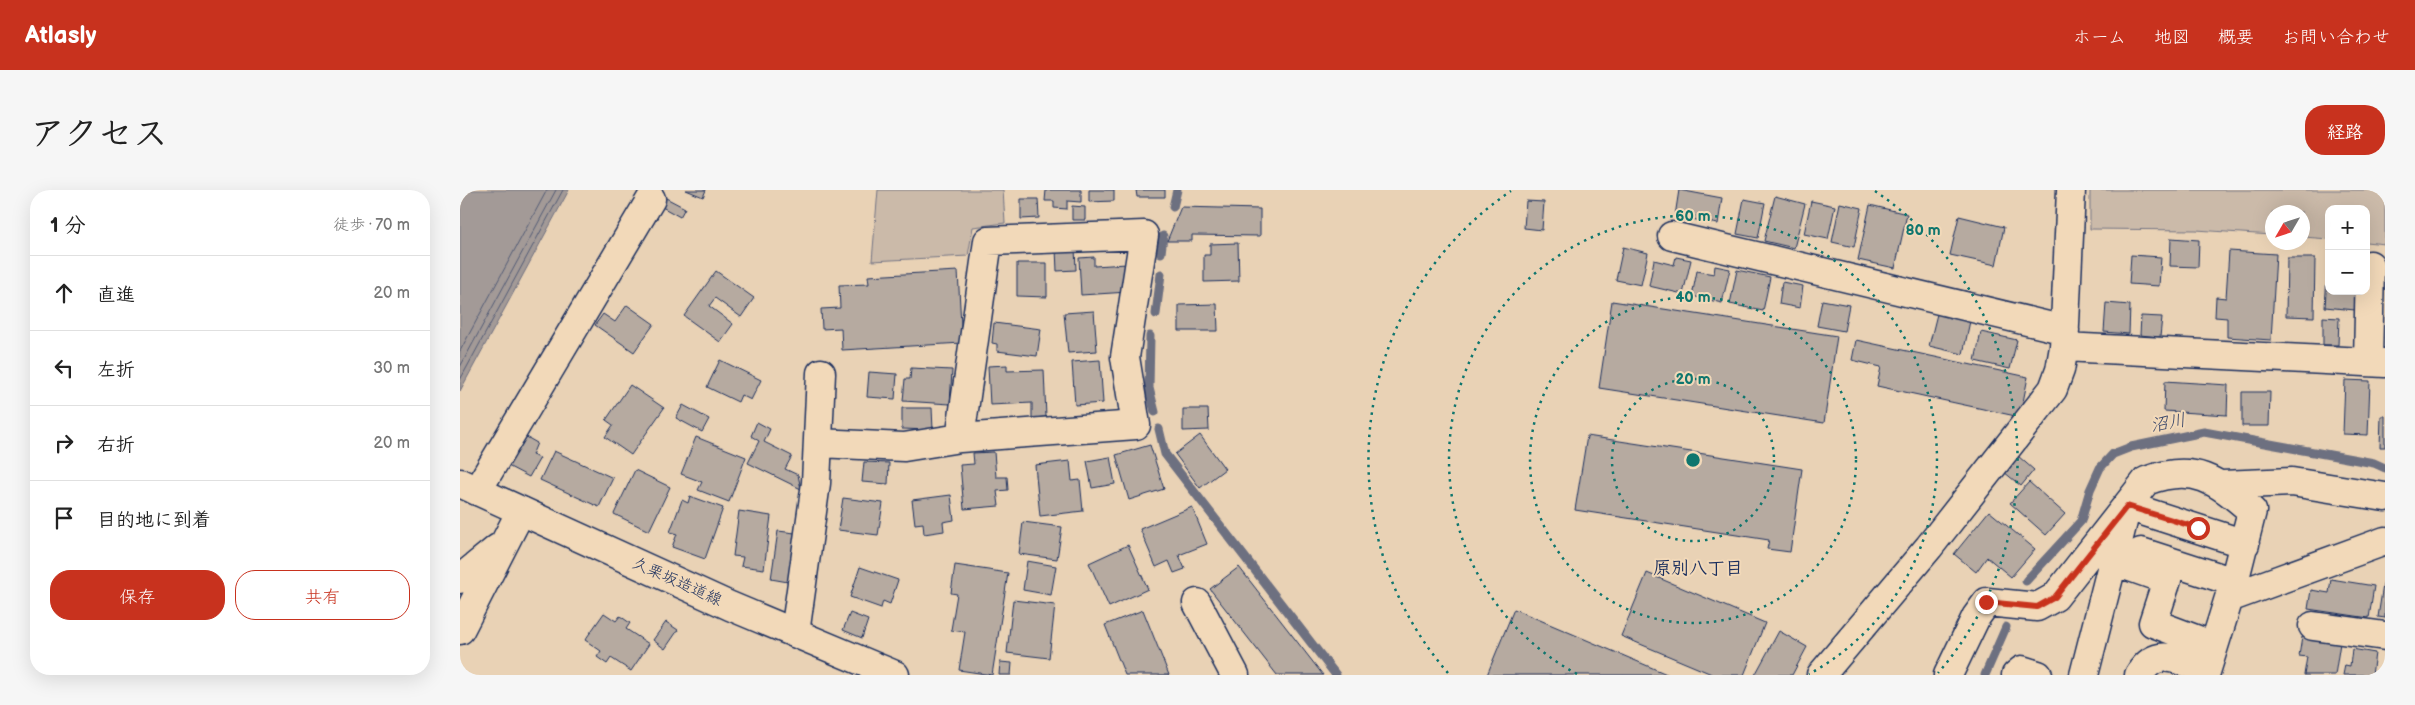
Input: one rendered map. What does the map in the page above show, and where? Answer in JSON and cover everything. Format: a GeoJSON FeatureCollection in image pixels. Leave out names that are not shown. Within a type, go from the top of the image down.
{"type":"FeatureCollection","features":[{"type":"Feature","properties":{"kind":"street"},"geometry":{"type":"LineString","coordinates":[[1822,675],[1929,547],[2053,389],[2060,370],[2064,338],[2071,190]]}},
{"type":"Feature","properties":{"kind":"street"},"geometry":{"type":"LineString","coordinates":[[468,487],[651,199]]}},
{"type":"Feature","properties":{"kind":"street"},"geometry":{"type":"LineString","coordinates":[[818,444],[904,446],[960,438],[1136,424],[1124,358],[1144,235],[988,241],[960,438]]}},
{"type":"Feature","properties":{"kind":"street"},"geometry":{"type":"LineString","coordinates":[[1672,236],[2064,338],[2377,362],[2370,265]]}},
{"type":"Feature","properties":{"kind":"street"},"geometry":{"type":"LineString","coordinates":[[795,633],[816,483],[821,373]]}},
{"type":"Feature","properties":{"kind":"street"},"geometry":{"type":"LineString","coordinates":[[1948,675],[1976,617],[1986,602],[2037,607],[2055,597],[2146,482],[2163,475],[2192,474],[2222,485],[2252,511],[2232,590],[2208,664]]}},
{"type":"Feature","properties":{"kind":"street"},"geometry":{"type":"LineString","coordinates":[[2222,485],[2292,482],[2385,497]]}},
{"type":"Feature","properties":{"kind":"street","name":"久栗坂造道線"},"geometry":{"type":"LineString","coordinates":[[468,487],[730,606],[895,675]]}},
{"type":"Feature","properties":{"kind":"street"},"geometry":{"type":"LineString","coordinates":[[2127,506],[2181,543],[2232,590]]}},
{"type":"Feature","properties":{"kind":"street"},"geometry":{"type":"LineString","coordinates":[[2084,675],[2127,506]]}},
{"type":"Feature","properties":{"kind":"street"},"geometry":{"type":"LineString","coordinates":[[460,630],[521,511]]}},
{"type":"Feature","properties":{"kind":"street"},"geometry":{"type":"LineString","coordinates":[[2232,590],[2385,541]]}},
{"type":"Feature","properties":{"kind":"street"},"geometry":{"type":"LineString","coordinates":[[460,579],[505,543]]}},
{"type":"Feature","properties":{"kind":"street"},"geometry":{"type":"LineString","coordinates":[[2115,553],[2181,543],[2245,544]]}},
{"type":"Feature","properties":{"kind":"street"},"geometry":{"type":"LineString","coordinates":[[2115,553],[2167,580],[2153,623],[2208,664]]}},
{"type":"Feature","properties":{"kind":"street"},"geometry":{"type":"LineString","coordinates":[[1196,603],[1235,675]]}},
{"type":"Feature","properties":{"kind":"street"},"geometry":{"type":"LineString","coordinates":[[2313,626],[2385,636]]}},
{"type":"Feature","properties":{"kind":"street"},"geometry":{"type":"LineString","coordinates":[[2140,675],[2146,665],[2156,658],[2170,657],[2208,664]]}},
{"type":"Feature","properties":{"kind":"street"},"geometry":{"type":"LineString","coordinates":[[2016,675],[2022,670],[2038,675]]}},
{"type":"Feature","properties":{"kind":"shaded area"},"geometry":{"type":"Polygon","coordinates":[[[878,190],[1003,190],[1005,223],[973,227],[968,256],[872,261],[878,190]]]}},
{"type":"Feature","properties":{"kind":"shaded area"},"geometry":{"type":"Polygon","coordinates":[[[2090,190],[2385,190],[2385,244],[2370,242],[2370,205],[2325,205],[2325,239],[2310,238],[2310,205],[2265,205],[2265,235],[2196,230],[2090,229],[2090,190]]]}},
{"type":"Feature","properties":{"kind":"water"},"geometry":{"type":"Polygon","coordinates":[[[460,190],[569,190],[460,391],[460,190]]]}},
{"type":"Feature","properties":{"kind":"building"},"geometry":{"type":"Polygon","coordinates":[[[686,190],[706,190],[703,197],[686,190]]]}},
{"type":"Feature","properties":{"kind":"building"},"geometry":{"type":"Polygon","coordinates":[[[1046,190],[1081,190],[1081,202],[1067,201],[1067,209],[1054,208],[1054,201],[1045,201],[1046,190]]]}},
{"type":"Feature","properties":{"kind":"building"},"geometry":{"type":"Polygon","coordinates":[[[1089,190],[1114,190],[1114,201],[1089,202],[1089,190]]]}},
{"type":"Feature","properties":{"kind":"building"},"geometry":{"type":"Polygon","coordinates":[[[1136,190],[1165,190],[1165,197],[1137,197],[1136,190]]]}},
{"type":"Feature","properties":{"kind":"building"},"geometry":{"type":"Polygon","coordinates":[[[1679,190],[1722,198],[1718,224],[1675,216],[1679,190]]]}},
{"type":"Feature","properties":{"kind":"building"},"geometry":{"type":"Polygon","coordinates":[[[1775,196],[1805,204],[1794,248],[1764,241],[1775,196]]]}},
{"type":"Feature","properties":{"kind":"building"},"geometry":{"type":"Polygon","coordinates":[[[666,198],[685,208],[680,217],[662,207],[666,198]]]}},
{"type":"Feature","properties":{"kind":"building"},"geometry":{"type":"Polygon","coordinates":[[[1021,199],[1038,199],[1039,218],[1021,219],[1021,199]]]}},
{"type":"Feature","properties":{"kind":"building"},"geometry":{"type":"Polygon","coordinates":[[[1744,199],[1765,203],[1758,238],[1737,234],[1744,199]]]}},
{"type":"Feature","properties":{"kind":"building"},"geometry":{"type":"Polygon","coordinates":[[[1526,201],[1544,202],[1542,230],[1524,228],[1526,201]]]}},
{"type":"Feature","properties":{"kind":"building"},"geometry":{"type":"Polygon","coordinates":[[[1811,201],[1835,206],[1828,239],[1804,234],[1811,201]]]}},
{"type":"Feature","properties":{"kind":"building"},"geometry":{"type":"Polygon","coordinates":[[[1840,203],[1862,208],[1854,247],[1832,242],[1840,203]]]}},
{"type":"Feature","properties":{"kind":"building"},"geometry":{"type":"Polygon","coordinates":[[[1870,205],[1907,214],[1895,268],[1858,260],[1870,205]]]}},
{"type":"Feature","properties":{"kind":"building"},"geometry":{"type":"Polygon","coordinates":[[[1072,206],[1085,207],[1085,220],[1072,220],[1072,206]]]}},
{"type":"Feature","properties":{"kind":"building"},"geometry":{"type":"Polygon","coordinates":[[[1181,207],[1260,209],[1260,236],[1192,235],[1192,241],[1167,241],[1181,207]]]}},
{"type":"Feature","properties":{"kind":"building"},"geometry":{"type":"Polygon","coordinates":[[[1959,216],[2004,227],[1996,265],[1950,255],[1959,216]]]}},
{"type":"Feature","properties":{"kind":"building"},"geometry":{"type":"Polygon","coordinates":[[[2171,238],[2199,240],[2198,267],[2170,266],[2171,238]]]}},
{"type":"Feature","properties":{"kind":"building"},"geometry":{"type":"Polygon","coordinates":[[[1238,243],[1239,281],[1204,282],[1204,255],[1210,255],[1210,244],[1238,243]]]}},
{"type":"Feature","properties":{"kind":"building"},"geometry":{"type":"Polygon","coordinates":[[[1623,247],[1648,253],[1641,285],[1616,280],[1623,247]]]}},
{"type":"Feature","properties":{"kind":"building"},"geometry":{"type":"Polygon","coordinates":[[[1075,248],[1076,270],[1057,271],[1056,249],[1075,248]]]}},
{"type":"Feature","properties":{"kind":"building"},"geometry":{"type":"Polygon","coordinates":[[[2229,251],[2276,254],[2271,340],[2227,337],[2227,318],[2215,317],[2216,297],[2226,298],[2229,251]]]}},
{"type":"Feature","properties":{"kind":"building"},"geometry":{"type":"Polygon","coordinates":[[[2131,255],[2161,257],[2159,286],[2129,284],[2131,255]]]}},
{"type":"Feature","properties":{"kind":"building"},"geometry":{"type":"Polygon","coordinates":[[[1094,257],[1094,266],[1127,264],[1128,292],[1081,295],[1079,258],[1094,257]]]}},
{"type":"Feature","properties":{"kind":"building"},"geometry":{"type":"Polygon","coordinates":[[[1676,257],[1691,260],[1683,294],[1649,286],[1654,260],[1674,265],[1676,257]]]}},
{"type":"Feature","properties":{"kind":"building"},"geometry":{"type":"Polygon","coordinates":[[[2287,258],[2315,258],[2314,317],[2286,316],[2287,258]]]}},
{"type":"Feature","properties":{"kind":"building"},"geometry":{"type":"Polygon","coordinates":[[[1017,263],[1047,263],[1047,297],[1017,296],[1017,263]]]}},
{"type":"Feature","properties":{"kind":"building"},"geometry":{"type":"Polygon","coordinates":[[[1715,266],[1730,269],[1722,303],[1692,296],[1697,271],[1714,274],[1715,266]]]}},
{"type":"Feature","properties":{"kind":"building"},"geometry":{"type":"Polygon","coordinates":[[[1737,270],[1770,277],[1763,311],[1730,304],[1737,270]]]}},
{"type":"Feature","properties":{"kind":"building"},"geometry":{"type":"Polygon","coordinates":[[[716,271],[754,298],[741,317],[715,298],[709,306],[733,324],[720,342],[684,316],[716,271]]]}},
{"type":"Feature","properties":{"kind":"building"},"geometry":{"type":"Polygon","coordinates":[[[958,271],[962,343],[842,350],[841,328],[822,329],[821,309],[840,308],[839,285],[869,284],[868,276],[958,271]]]}},
{"type":"Feature","properties":{"kind":"building"},"geometry":{"type":"Polygon","coordinates":[[[1782,282],[1803,286],[1800,308],[1779,304],[1782,282]]]}},
{"type":"Feature","properties":{"kind":"building"},"geometry":{"type":"Polygon","coordinates":[[[2326,295],[2357,295],[2355,310],[2325,307],[2326,295]]]}},
{"type":"Feature","properties":{"kind":"building"},"geometry":{"type":"Polygon","coordinates":[[[1822,300],[1849,305],[1844,331],[1817,326],[1822,300]]]}},
{"type":"Feature","properties":{"kind":"building"},"geometry":{"type":"Polygon","coordinates":[[[1612,301],[1837,336],[1824,423],[1599,388],[1612,301]]]}},
{"type":"Feature","properties":{"kind":"building"},"geometry":{"type":"Polygon","coordinates":[[[2106,303],[2130,305],[2129,334],[2104,332],[2106,303]]]}},
{"type":"Feature","properties":{"kind":"building"},"geometry":{"type":"Polygon","coordinates":[[[1217,304],[1218,331],[1179,331],[1179,305],[1217,304]]]}},
{"type":"Feature","properties":{"kind":"building"},"geometry":{"type":"Polygon","coordinates":[[[627,305],[654,324],[634,352],[595,325],[603,314],[615,322],[627,305]]]}},
{"type":"Feature","properties":{"kind":"building"},"geometry":{"type":"Polygon","coordinates":[[[1094,311],[1097,351],[1068,353],[1064,313],[1094,311]]]}},
{"type":"Feature","properties":{"kind":"building"},"geometry":{"type":"Polygon","coordinates":[[[1937,314],[1970,321],[1963,354],[1929,346],[1937,314]]]}},
{"type":"Feature","properties":{"kind":"building"},"geometry":{"type":"Polygon","coordinates":[[[2141,316],[2162,317],[2160,337],[2140,335],[2141,316]]]}},
{"type":"Feature","properties":{"kind":"building"},"geometry":{"type":"Polygon","coordinates":[[[2323,317],[2339,318],[2338,345],[2323,345],[2323,317]]]}},
{"type":"Feature","properties":{"kind":"building"},"geometry":{"type":"Polygon","coordinates":[[[994,323],[1041,329],[1037,356],[997,351],[997,344],[992,343],[994,323]]]}},
{"type":"Feature","properties":{"kind":"building"},"geometry":{"type":"Polygon","coordinates":[[[1981,332],[2017,340],[2010,369],[1975,361],[1981,332]]]}},
{"type":"Feature","properties":{"kind":"building"},"geometry":{"type":"Polygon","coordinates":[[[1856,340],[2028,377],[2020,417],[1877,386],[1881,367],[1852,360],[1856,340]]]}},
{"type":"Feature","properties":{"kind":"building"},"geometry":{"type":"Polygon","coordinates":[[[720,360],[761,380],[751,400],[741,395],[738,402],[707,387],[720,360]]]}},
{"type":"Feature","properties":{"kind":"building"},"geometry":{"type":"Polygon","coordinates":[[[1100,360],[1103,403],[1075,405],[1072,362],[1100,360]]]}},
{"type":"Feature","properties":{"kind":"building"},"geometry":{"type":"Polygon","coordinates":[[[1007,365],[1007,371],[1044,370],[1046,417],[1032,418],[1032,403],[990,405],[988,366],[1007,365]]]}},
{"type":"Feature","properties":{"kind":"building"},"geometry":{"type":"Polygon","coordinates":[[[911,368],[952,370],[950,404],[903,401],[905,379],[910,379],[911,368]]]}},
{"type":"Feature","properties":{"kind":"building"},"geometry":{"type":"Polygon","coordinates":[[[869,372],[897,374],[895,399],[867,397],[869,372]]]}},
{"type":"Feature","properties":{"kind":"building"},"geometry":{"type":"Polygon","coordinates":[[[2345,380],[2370,381],[2368,435],[2343,434],[2345,380]]]}},
{"type":"Feature","properties":{"kind":"building"},"geometry":{"type":"Polygon","coordinates":[[[2165,381],[2228,385],[2227,415],[2164,411],[2165,381]]]}},
{"type":"Feature","properties":{"kind":"building"},"geometry":{"type":"Polygon","coordinates":[[[630,385],[664,408],[631,455],[605,437],[613,425],[606,420],[630,385]]]}},
{"type":"Feature","properties":{"kind":"building"},"geometry":{"type":"Polygon","coordinates":[[[2242,392],[2270,392],[2269,426],[2242,426],[2242,392]]]}},
{"type":"Feature","properties":{"kind":"building"},"geometry":{"type":"Polygon","coordinates":[[[683,405],[709,419],[702,432],[676,418],[683,405]]]}},
{"type":"Feature","properties":{"kind":"building"},"geometry":{"type":"Polygon","coordinates":[[[902,408],[932,408],[933,430],[902,429],[902,408]]]}},
{"type":"Feature","properties":{"kind":"building"},"geometry":{"type":"Polygon","coordinates":[[[1183,409],[1208,409],[1209,430],[1183,431],[1183,409]]]}},
{"type":"Feature","properties":{"kind":"building"},"geometry":{"type":"Polygon","coordinates":[[[2381,416],[2385,416],[2385,447],[2380,447],[2381,416]]]}},
{"type":"Feature","properties":{"kind":"building"},"geometry":{"type":"Polygon","coordinates":[[[757,422],[770,429],[764,442],[792,456],[785,469],[798,475],[801,489],[748,463],[759,441],[751,436],[757,422]]]}},
{"type":"Feature","properties":{"kind":"building"},"geometry":{"type":"Polygon","coordinates":[[[523,435],[537,443],[532,455],[540,458],[529,477],[506,465],[523,435]]]}},
{"type":"Feature","properties":{"kind":"building"},"geometry":{"type":"Polygon","coordinates":[[[1200,435],[1225,469],[1200,488],[1175,454],[1200,435]]]}},
{"type":"Feature","properties":{"kind":"building"},"geometry":{"type":"Polygon","coordinates":[[[1587,436],[1802,469],[1790,552],[1767,549],[1769,540],[1575,510],[1587,436]]]}},
{"type":"Feature","properties":{"kind":"building"},"geometry":{"type":"Polygon","coordinates":[[[696,437],[746,457],[729,502],[698,490],[702,482],[681,474],[696,437]]]}},
{"type":"Feature","properties":{"kind":"building"},"geometry":{"type":"Polygon","coordinates":[[[1150,445],[1164,489],[1129,500],[1116,455],[1150,445]]]}},
{"type":"Feature","properties":{"kind":"building"},"geometry":{"type":"Polygon","coordinates":[[[554,451],[613,478],[599,507],[540,480],[554,451]]]}},
{"type":"Feature","properties":{"kind":"building"},"geometry":{"type":"Polygon","coordinates":[[[994,452],[996,477],[1007,477],[1008,490],[997,491],[999,506],[964,509],[960,465],[974,464],[973,453],[994,452]]]}},
{"type":"Feature","properties":{"kind":"building"},"geometry":{"type":"Polygon","coordinates":[[[2018,456],[2034,470],[2021,486],[2004,472],[2018,456]]]}},
{"type":"Feature","properties":{"kind":"building"},"geometry":{"type":"Polygon","coordinates":[[[1110,457],[1115,484],[1092,488],[1087,461],[1110,457]]]}},
{"type":"Feature","properties":{"kind":"building"},"geometry":{"type":"Polygon","coordinates":[[[1070,461],[1072,481],[1080,480],[1083,511],[1040,516],[1035,465],[1070,461]]]}},
{"type":"Feature","properties":{"kind":"building"},"geometry":{"type":"Polygon","coordinates":[[[864,462],[889,463],[888,484],[862,482],[864,462]]]}},
{"type":"Feature","properties":{"kind":"building"},"geometry":{"type":"Polygon","coordinates":[[[635,470],[670,487],[649,531],[614,514],[635,470]]]}},
{"type":"Feature","properties":{"kind":"building"},"geometry":{"type":"Polygon","coordinates":[[[2029,482],[2065,514],[2046,535],[2010,503],[2029,482]]]}},
{"type":"Feature","properties":{"kind":"building"},"geometry":{"type":"Polygon","coordinates":[[[951,495],[954,520],[943,522],[944,531],[924,534],[923,523],[915,524],[912,500],[951,495]]]}},
{"type":"Feature","properties":{"kind":"building"},"geometry":{"type":"Polygon","coordinates":[[[690,496],[723,508],[705,559],[672,547],[677,534],[670,532],[682,500],[688,503],[690,496]]]}},
{"type":"Feature","properties":{"kind":"building"},"geometry":{"type":"Polygon","coordinates":[[[843,498],[883,503],[878,535],[838,530],[843,498]]]}},
{"type":"Feature","properties":{"kind":"building"},"geometry":{"type":"Polygon","coordinates":[[[1192,507],[1207,544],[1179,555],[1185,569],[1174,573],[1169,561],[1156,567],[1140,529],[1192,507]]]}},
{"type":"Feature","properties":{"kind":"building"},"geometry":{"type":"Polygon","coordinates":[[[739,511],[771,516],[764,569],[741,566],[743,557],[733,556],[739,511]]]}},
{"type":"Feature","properties":{"kind":"building"},"geometry":{"type":"Polygon","coordinates":[[[1989,511],[2035,549],[2011,577],[1987,557],[1976,572],[1954,554],[1989,511]]]}},
{"type":"Feature","properties":{"kind":"building"},"geometry":{"type":"Polygon","coordinates":[[[1023,522],[1062,527],[1057,559],[1019,554],[1023,522]]]}},
{"type":"Feature","properties":{"kind":"building"},"geometry":{"type":"Polygon","coordinates":[[[778,531],[795,533],[788,582],[771,579],[778,531]]]}},
{"type":"Feature","properties":{"kind":"building"},"geometry":{"type":"Polygon","coordinates":[[[1128,545],[1148,589],[1109,607],[1089,563],[1128,545]]]}},
{"type":"Feature","properties":{"kind":"building"},"geometry":{"type":"Polygon","coordinates":[[[1027,561],[1056,566],[1051,595],[1023,590],[1027,561]]]}},
{"type":"Feature","properties":{"kind":"building"},"geometry":{"type":"Polygon","coordinates":[[[955,565],[1008,573],[992,675],[959,670],[965,632],[951,630],[957,594],[951,593],[955,565]]]}},
{"type":"Feature","properties":{"kind":"building"},"geometry":{"type":"Polygon","coordinates":[[[860,567],[898,580],[890,604],[883,601],[881,608],[850,597],[860,567]]]}},
{"type":"Feature","properties":{"kind":"building"},"geometry":{"type":"Polygon","coordinates":[[[1239,567],[1323,675],[1277,675],[1210,589],[1239,567]]]}},
{"type":"Feature","properties":{"kind":"building"},"geometry":{"type":"Polygon","coordinates":[[[2385,572],[2385,618],[2378,617],[2385,572]]]}},
{"type":"Feature","properties":{"kind":"building"},"geometry":{"type":"Polygon","coordinates":[[[1647,573],[1765,623],[1744,675],[1714,675],[1621,636],[1647,573]]]}},
{"type":"Feature","properties":{"kind":"building"},"geometry":{"type":"Polygon","coordinates":[[[2331,579],[2374,586],[2369,618],[2308,609],[2311,590],[2329,593],[2331,579]]]}},
{"type":"Feature","properties":{"kind":"building"},"geometry":{"type":"Polygon","coordinates":[[[1013,600],[1055,605],[1049,658],[1007,653],[1013,600]]]}},
{"type":"Feature","properties":{"kind":"building"},"geometry":{"type":"Polygon","coordinates":[[[1514,609],[1669,675],[1487,675],[1514,609]]]}},
{"type":"Feature","properties":{"kind":"building"},"geometry":{"type":"Polygon","coordinates":[[[1143,610],[1169,675],[1125,675],[1105,625],[1143,610]]]}},
{"type":"Feature","properties":{"kind":"building"},"geometry":{"type":"Polygon","coordinates":[[[604,613],[616,621],[620,616],[630,623],[626,629],[649,644],[631,671],[611,658],[607,664],[597,657],[601,651],[585,640],[604,613]]]}},
{"type":"Feature","properties":{"kind":"building"},"geometry":{"type":"Polygon","coordinates":[[[850,613],[868,620],[862,638],[843,630],[850,613]]]}},
{"type":"Feature","properties":{"kind":"building"},"geometry":{"type":"Polygon","coordinates":[[[666,622],[678,630],[665,649],[653,640],[666,622]]]}},
{"type":"Feature","properties":{"kind":"building"},"geometry":{"type":"Polygon","coordinates":[[[1779,631],[1807,647],[1792,675],[1755,675],[1779,631]]]}},
{"type":"Feature","properties":{"kind":"building"},"geometry":{"type":"Polygon","coordinates":[[[2302,637],[2340,643],[2335,675],[2304,675],[2307,657],[2299,656],[2302,637]]]}},
{"type":"Feature","properties":{"kind":"building"},"geometry":{"type":"Polygon","coordinates":[[[2352,649],[2375,653],[2372,675],[2343,675],[2345,665],[2350,666],[2352,649]]]}},
{"type":"Feature","properties":{"kind":"building"},"geometry":{"type":"Polygon","coordinates":[[[1000,662],[1012,663],[1011,675],[999,675],[1000,662]]]}},
{"type":"Feature","properties":{"kind":"waterway"},"geometry":{"type":"LineString","coordinates":[[1173,207],[1177,190]]}},
{"type":"Feature","properties":{"kind":"waterway"},"geometry":{"type":"LineString","coordinates":[[1161,253],[1163,236]]}},
{"type":"Feature","properties":{"kind":"waterway"},"geometry":{"type":"LineString","coordinates":[[1156,314],[1161,274]]}},
{"type":"Feature","properties":{"kind":"waterway"},"geometry":{"type":"LineString","coordinates":[[1150,336],[1149,388],[1155,412]]}},
{"type":"Feature","properties":{"kind":"waterway"},"geometry":{"type":"LineString","coordinates":[[1159,429],[1165,454],[1336,675]]}},
{"type":"Feature","properties":{"kind":"waterway","name":"沼川"},"geometry":{"type":"LineString","coordinates":[[2026,581],[2081,521],[2090,490],[2100,468],[2113,454],[2131,447],[2204,432],[2374,463],[2385,468]]}},
{"type":"Feature","properties":{"kind":"waterway","name":"沼川"},"geometry":{"type":"LineString","coordinates":[[1985,675],[2006,627]]}},
{"type":"Feature","properties":{"kind":"district","name":"原別八丁目"},"geometry":{"type":"Point","coordinates":[1698,568]}},
{"type":"Feature","properties":{"kind":"route"},"geometry":{"type":"LineString","coordinates":[[1986,602],[2037,607],[2055,597],[2127,506],[2198,528]]}}]}
